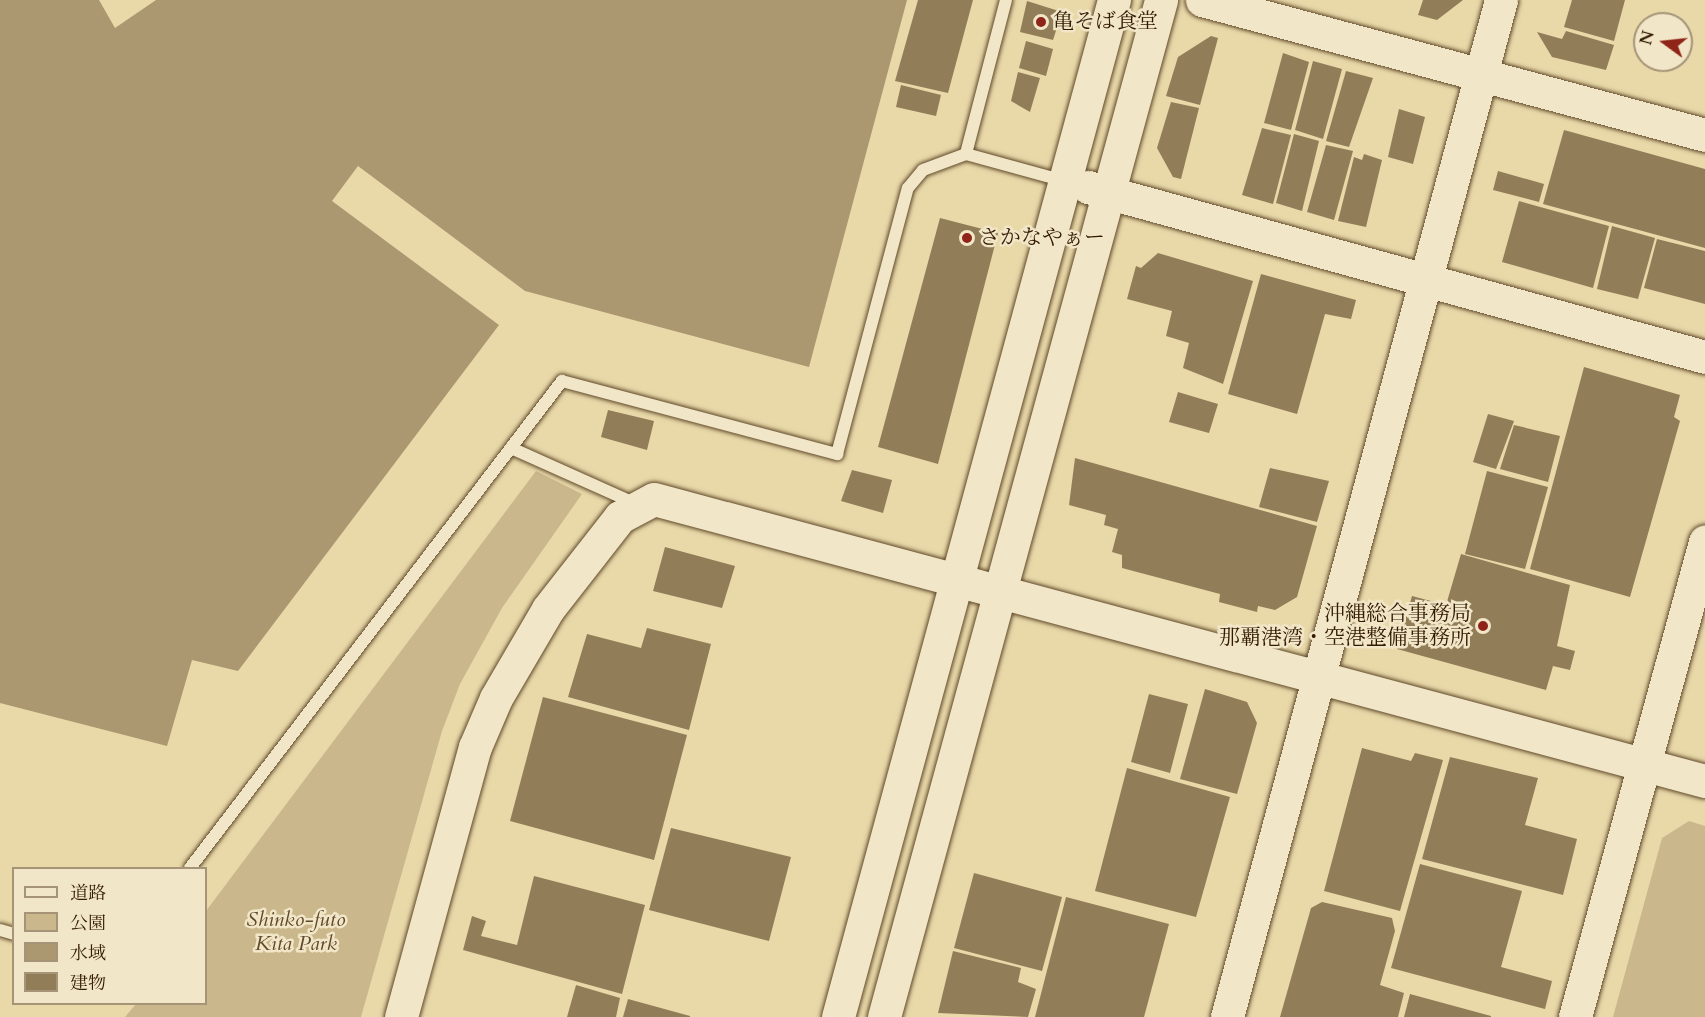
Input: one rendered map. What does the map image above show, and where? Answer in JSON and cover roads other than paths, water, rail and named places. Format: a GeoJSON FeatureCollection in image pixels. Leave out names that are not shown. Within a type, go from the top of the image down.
{"type":"FeatureCollection","features":[{"type":"Feature","properties":{"kind":"street"},"geometry":{"type":"LineString","coordinates":[[838,1017],[1114,0]]}},
{"type":"Feature","properties":{"kind":"street"},"geometry":{"type":"LineString","coordinates":[[884,1017],[1161,0]]}},
{"type":"Feature","properties":{"kind":"street"},"geometry":{"type":"LineString","coordinates":[[1202,0],[1705,135]]}},
{"type":"Feature","properties":{"kind":"street"},"geometry":{"type":"LineString","coordinates":[[1227,1017],[1501,0]]}},
{"type":"Feature","properties":{"kind":"street"},"geometry":{"type":"LineString","coordinates":[[1065,181],[1705,357]]}},
{"type":"Feature","properties":{"kind":"street"},"geometry":{"type":"LineString","coordinates":[[401,1017],[475,747],[496,698],[548,609],[620,517],[637,504],[671,502],[1705,781]]}},
{"type":"Feature","properties":{"kind":"street"},"geometry":{"type":"LineString","coordinates":[[1575,1017],[1705,541]]}},
{"type":"Feature","properties":{"kind":"lane"},"geometry":{"type":"LineString","coordinates":[[966,154],[1006,0]]}},
{"type":"Feature","properties":{"kind":"lane"},"geometry":{"type":"LineString","coordinates":[[191,867],[562,381],[837,454],[908,188],[923,170],[966,154],[1065,181]]}},
{"type":"Feature","properties":{"kind":"lane"},"geometry":{"type":"LineString","coordinates":[[511,448],[637,504]]}},
{"type":"Feature","properties":{"kind":"water"},"geometry":{"type":"Polygon","coordinates":[[[0,0],[99,0],[115,28],[156,0],[907,0],[809,367],[525,291],[358,166],[332,201],[499,325],[238,671],[192,660],[167,746],[0,703],[0,0]]]}},
{"type":"Feature","properties":{"kind":"place","name":"亀そば食堂"},"geometry":{"type":"Point","coordinates":[1041,22]}},
{"type":"Feature","properties":{"kind":"place","name":"さかなやぁー"},"geometry":{"type":"Point","coordinates":[967,238]}},
{"type":"Feature","properties":{"kind":"place","name":"沖縄総合事務局 那覇港湾・空港整備事務所"},"geometry":{"type":"Point","coordinates":[1483,626]}},
{"type":"Feature","properties":{"kind":"park label","name":"Shinko-futo Kita Park"},"geometry":{"type":"Point","coordinates":[296,932]}}]}
